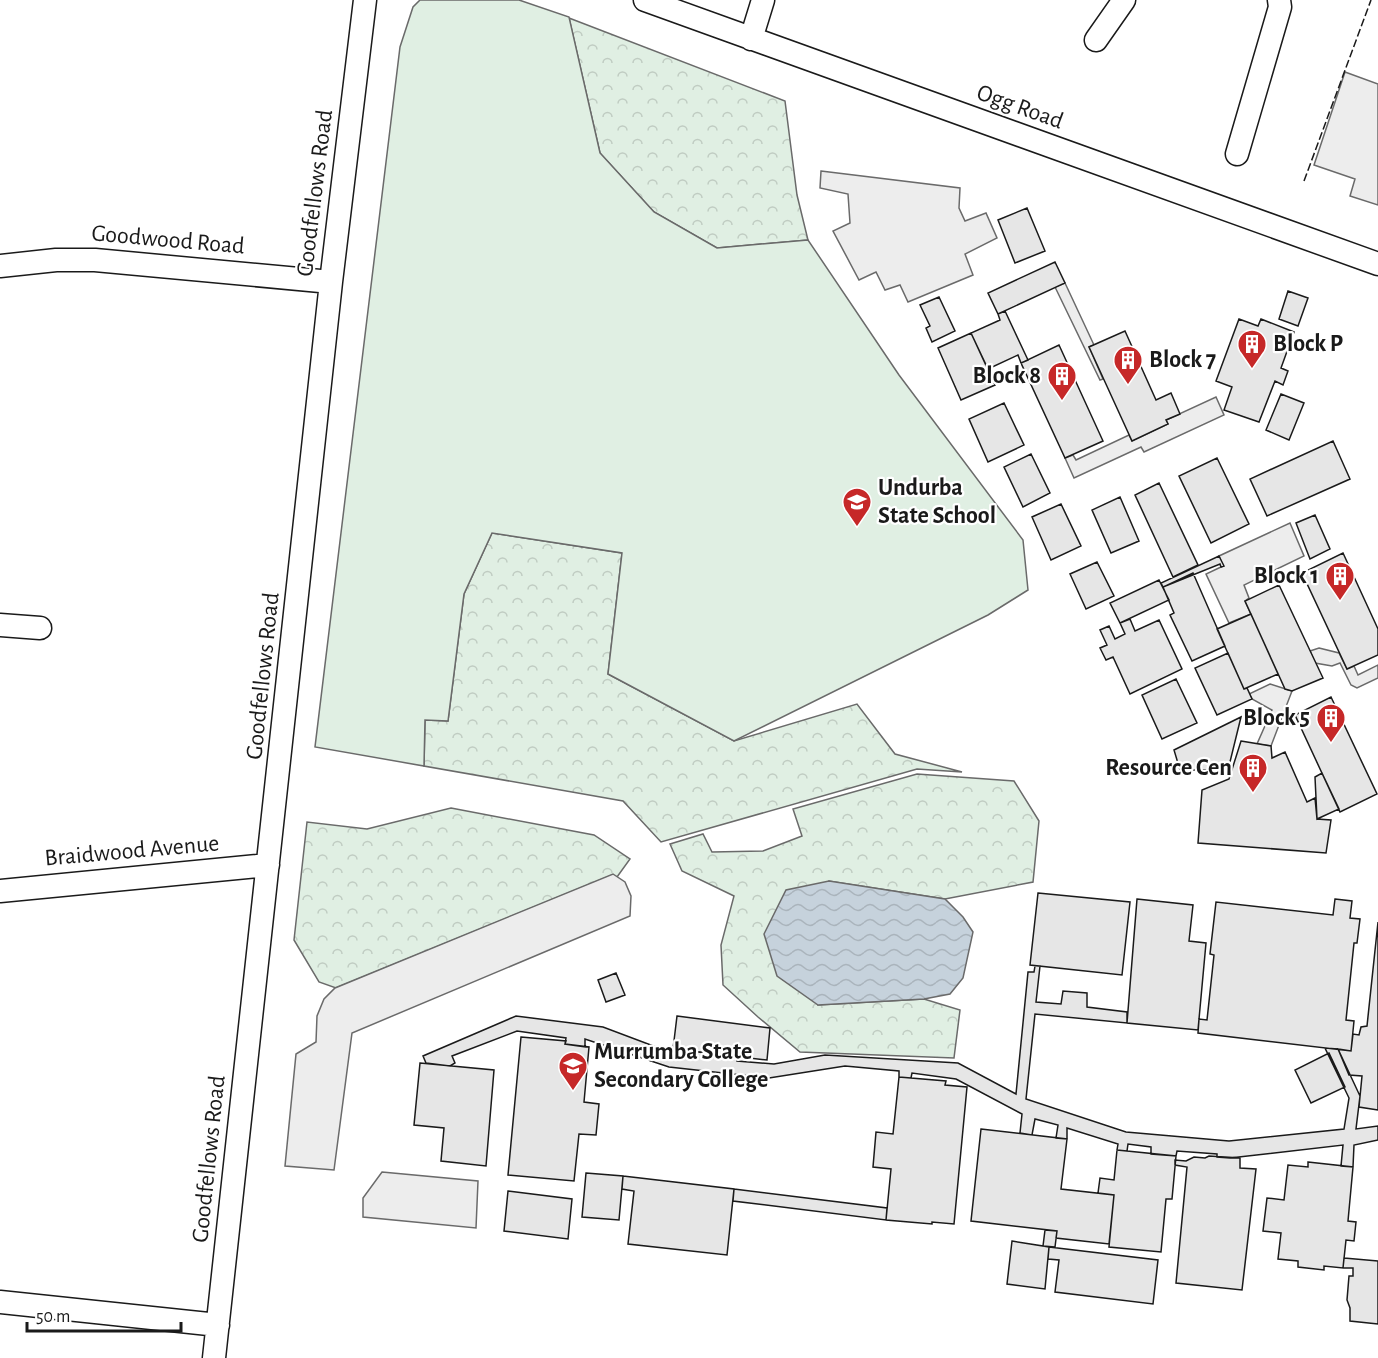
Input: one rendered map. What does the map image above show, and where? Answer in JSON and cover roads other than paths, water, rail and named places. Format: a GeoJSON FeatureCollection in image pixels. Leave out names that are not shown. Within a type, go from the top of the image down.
{"type":"FeatureCollection","features":[{"type":"Feature","properties":{"kind":"street","name":"Goodfellows Road"},"geometry":{"type":"LineString","coordinates":[[214,1358],[364,0]]}},
{"type":"Feature","properties":{"kind":"street","name":"Ogg Road"},"geometry":{"type":"LineString","coordinates":[[645,0],[1378,264]]}},
{"type":"Feature","properties":{"kind":"street"},"geometry":{"type":"LineString","coordinates":[[751,39],[763,0]]}},
{"type":"Feature","properties":{"kind":"street"},"geometry":{"type":"LineString","coordinates":[[1096,40],[1124,0]]}},
{"type":"Feature","properties":{"kind":"street"},"geometry":{"type":"LineString","coordinates":[[1237,154],[1280,7],[1279,0]]}},
{"type":"Feature","properties":{"kind":"street","name":"Goodwood Road"},"geometry":{"type":"LineString","coordinates":[[0,266],[56,260],[95,260],[332,282]]}},
{"type":"Feature","properties":{"kind":"street"},"geometry":{"type":"LineString","coordinates":[[0,625],[40,628]]}},
{"type":"Feature","properties":{"kind":"street","name":"Braidwood Avenue"},"geometry":{"type":"LineString","coordinates":[[0,891],[268,866]]}},
{"type":"Feature","properties":{"kind":"street"},"geometry":{"type":"LineString","coordinates":[[0,1302],[218,1325]]}},
{"type":"Feature","properties":{"kind":"water"},"geometry":{"type":"Polygon","coordinates":[[[829,881],[945,899],[963,917],[973,932],[963,978],[950,994],[924,999],[818,1005],[777,976],[764,934],[786,890],[829,881]]]}},
{"type":"Feature","properties":{"kind":"place","name":"Block P"},"geometry":{"type":"Point","coordinates":[1252,370]}},
{"type":"Feature","properties":{"kind":"place","name":"Block 7"},"geometry":{"type":"Point","coordinates":[1128,386]}},
{"type":"Feature","properties":{"kind":"place","name":"Block 8"},"geometry":{"type":"Point","coordinates":[1062,402]}},
{"type":"Feature","properties":{"kind":"place","name":"Undurba State School"},"geometry":{"type":"Point","coordinates":[857,528]}},
{"type":"Feature","properties":{"kind":"place","name":"Block 1"},"geometry":{"type":"Point","coordinates":[1340,602]}},
{"type":"Feature","properties":{"kind":"place","name":"Block 5"},"geometry":{"type":"Point","coordinates":[1331,744]}},
{"type":"Feature","properties":{"kind":"place","name":"Resource Cen"},"geometry":{"type":"Point","coordinates":[1253,794]}},
{"type":"Feature","properties":{"kind":"place","name":"Murrumba State Secondary College"},"geometry":{"type":"Point","coordinates":[573,1092]}}]}
